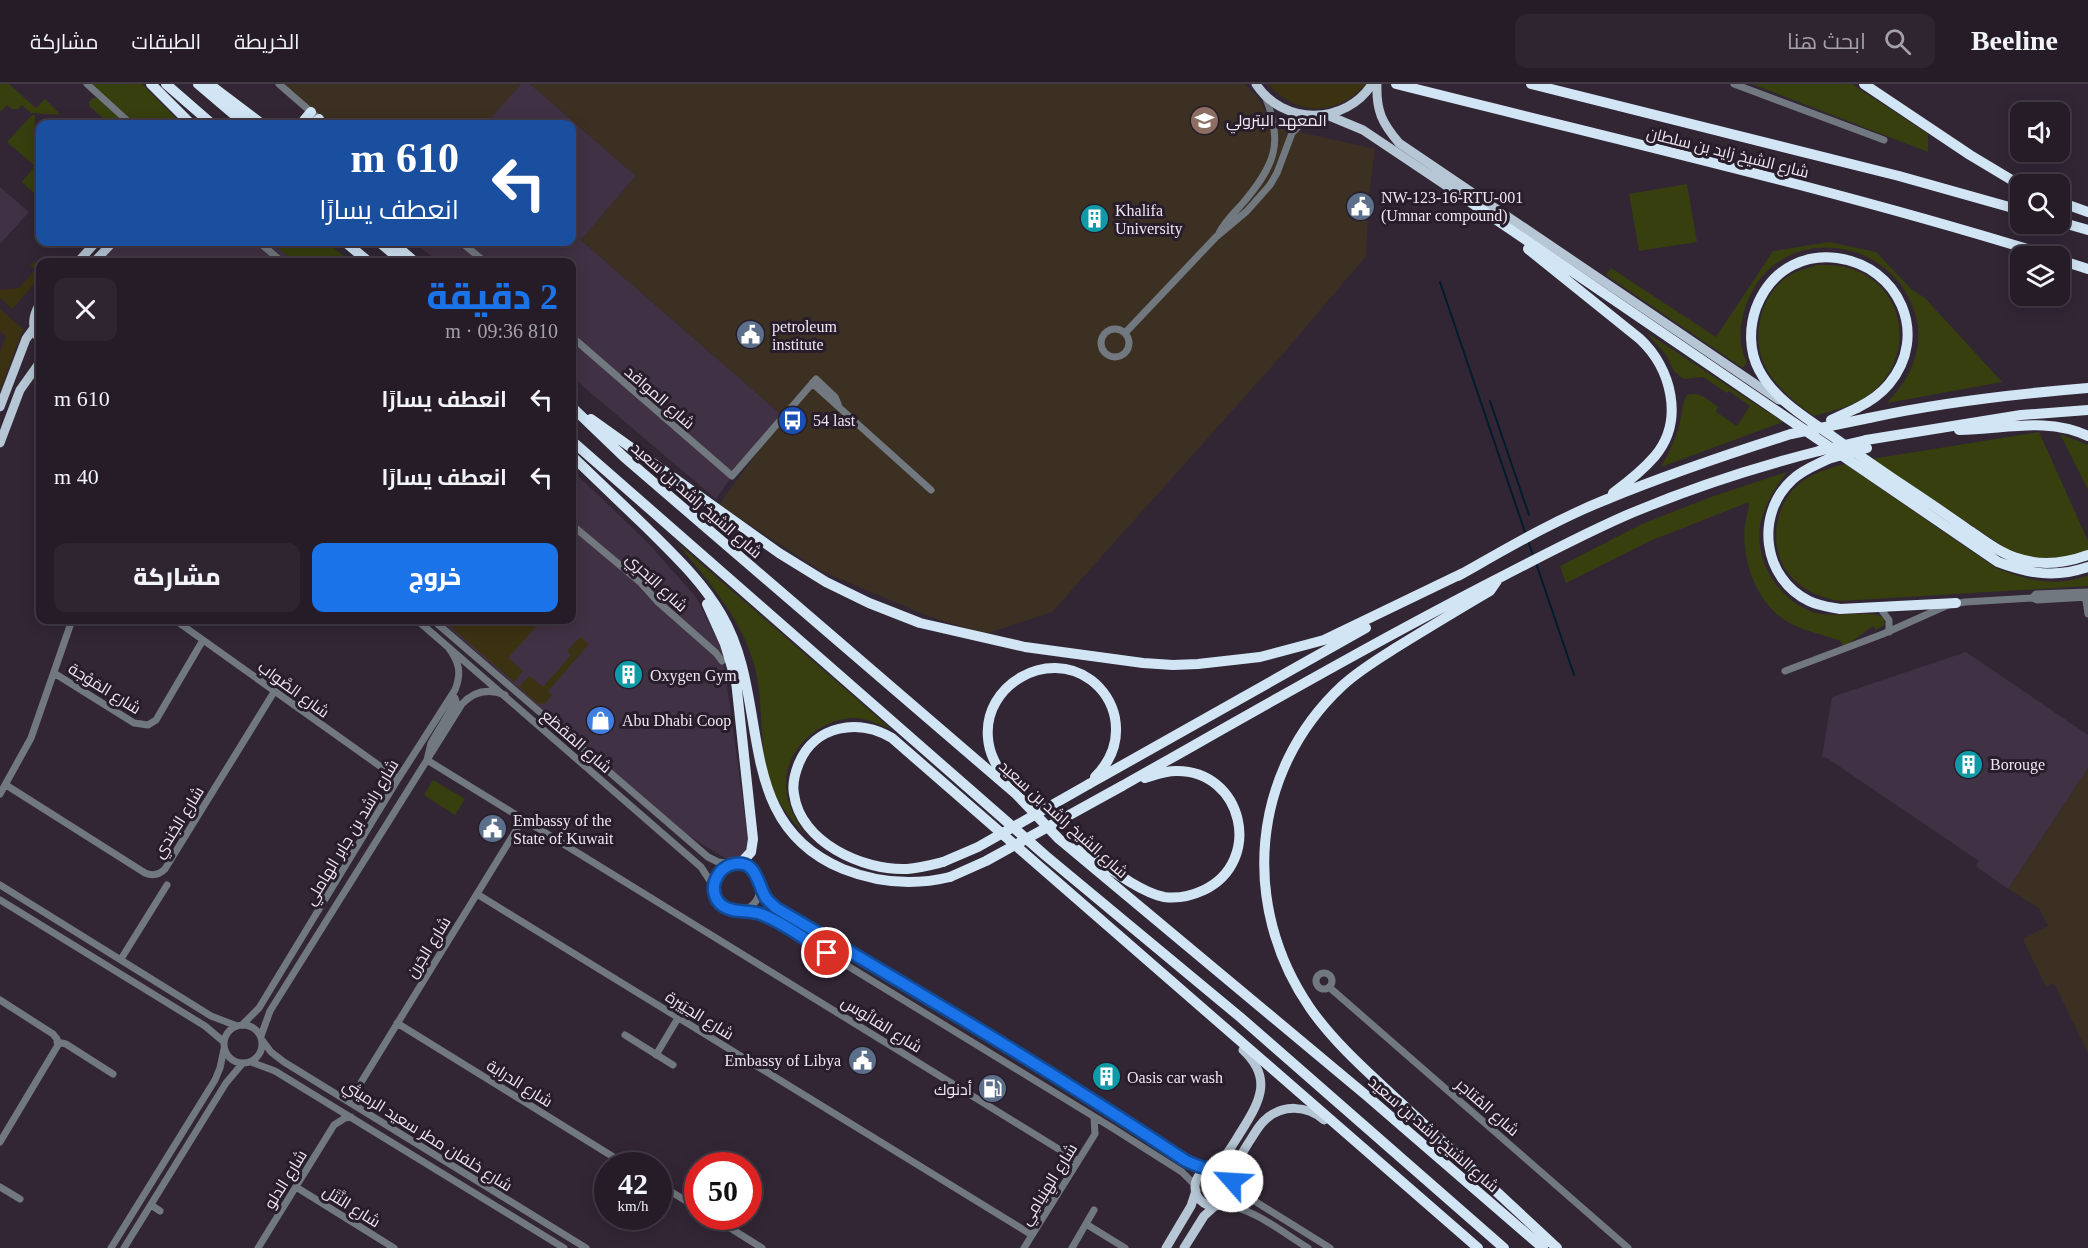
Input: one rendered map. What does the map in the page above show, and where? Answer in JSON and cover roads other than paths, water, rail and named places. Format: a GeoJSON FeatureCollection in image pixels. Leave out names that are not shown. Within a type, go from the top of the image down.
{"type":"FeatureCollection","features":[{"type":"Feature","properties":{"kind":"highway"},"geometry":{"type":"LineString","coordinates":[[151,84],[187,120]]}},
{"type":"Feature","properties":{"kind":"highway"},"geometry":{"type":"LineString","coordinates":[[166,84],[207,120]]}},
{"type":"Feature","properties":{"kind":"highway"},"geometry":{"type":"LineString","coordinates":[[198,84],[240,120]]}},
{"type":"Feature","properties":{"kind":"highway"},"geometry":{"type":"LineString","coordinates":[[209,84],[257,120]]}},
{"type":"Feature","properties":{"kind":"highway","name":"شارع الشيخ زايد بن سلطان"},"geometry":{"type":"LineString","coordinates":[[1396,84],[1879,207],[2015,246]]}},
{"type":"Feature","properties":{"kind":"highway","name":"شارع الشيخ زايد بن سلطان"},"geometry":{"type":"LineString","coordinates":[[1531,84],[1887,173],[2010,207]]}},
{"type":"Feature","properties":{"kind":"highway"},"geometry":{"type":"LineString","coordinates":[[1864,84],[2010,179]]}},
{"type":"Feature","properties":{"kind":"highway"},"geometry":{"type":"LineString","coordinates":[[1466,199],[1640,339],[1654,354],[1663,370],[1672,401],[1671,419],[1666,436],[1656,455],[1644,468],[1604,500]]}},
{"type":"Feature","properties":{"kind":"highway"},"geometry":{"type":"LineString","coordinates":[[1466,199],[1998,562],[2022,571],[2045,574],[2064,573],[2088,567]]}},
{"type":"Feature","properties":{"kind":"highway"},"geometry":{"type":"LineString","coordinates":[[2070,206],[2088,212]]}},
{"type":"Feature","properties":{"kind":"highway"},"geometry":{"type":"LineString","coordinates":[[2070,225],[2088,230]]}},
{"type":"Feature","properties":{"kind":"highway"},"geometry":{"type":"LineString","coordinates":[[350,246],[364,258]]}},
{"type":"Feature","properties":{"kind":"highway"},"geometry":{"type":"LineString","coordinates":[[384,246],[398,258]]}},
{"type":"Feature","properties":{"kind":"highway"},"geometry":{"type":"LineString","coordinates":[[397,246],[410,258]]}},
{"type":"Feature","properties":{"kind":"highway"},"geometry":{"type":"LineString","coordinates":[[1478,1248],[1218,1021],[892,738],[873,728],[845,726],[821,736],[803,754],[795,773],[793,791],[796,807],[806,825],[838,852],[883,867],[906,869],[943,862],[978,847],[1089,784],[1463,573],[1544,528],[1604,500],[1718,458],[1791,434],[1843,416],[1880,394],[1900,368],[1907,345],[1908,330],[1901,301],[1872,270],[1860,264],[1844,259],[1815,258],[1799,262],[1784,270],[1764,290],[1752,319],[1752,351],[1758,369],[1767,383],[1806,418],[2004,554],[2034,562],[2048,563],[2088,555]]}},
{"type":"Feature","properties":{"kind":"highway"},"geometry":{"type":"LineString","coordinates":[[2070,263],[2088,269]]}},
{"type":"Feature","properties":{"kind":"highway"},"geometry":{"type":"LineString","coordinates":[[1791,434],[1958,400],[2088,388]]}},
{"type":"Feature","properties":{"kind":"highway"},"geometry":{"type":"LineString","coordinates":[[576,409],[779,553],[826,582],[869,603],[920,623],[1025,647],[1112,660],[1173,665],[1260,657],[1324,640],[1463,573]]}},
{"type":"Feature","properties":{"kind":"highway","name":"شارع الشيخ راشد بن سعيد"},"geometry":{"type":"LineString","coordinates":[[576,410],[624,457],[1016,794],[1059,839],[1367,1096],[1543,1248]]}},
{"type":"Feature","properties":{"kind":"highway"},"geometry":{"type":"LineString","coordinates":[[576,460],[692,574],[722,615],[736,645],[749,692],[761,772],[771,802],[786,826],[808,848],[831,864],[856,874],[904,883],[928,882],[950,877],[986,861],[1437,609],[1633,512],[1775,462],[1819,451],[1866,444],[1934,429],[2023,420],[2067,411],[2088,410]]}},
{"type":"Feature","properties":{"kind":"highway"},"geometry":{"type":"LineString","coordinates":[[2023,420],[2073,429],[2088,436]]}},
{"type":"Feature","properties":{"kind":"highway"},"geometry":{"type":"LineString","coordinates":[[1866,444],[1828,459],[1793,478],[1783,489],[1770,514],[1768,539],[1774,565],[1782,579],[1794,592],[1822,606],[1840,609],[1956,603]]}},
{"type":"Feature","properties":{"kind":"highway"},"geometry":{"type":"LineString","coordinates":[[576,445],[1046,856],[1240,1017],[1504,1248]]}},
{"type":"Feature","properties":{"kind":"highway"},"geometry":{"type":"LineString","coordinates":[[692,574],[725,644],[736,681],[753,839],[751,852],[737,864]]}},
{"type":"Feature","properties":{"kind":"highway"},"geometry":{"type":"LineString","coordinates":[[1499,578],[1490,591],[1352,677],[1310,721],[1289,756],[1273,797],[1266,829],[1264,878],[1277,944],[1292,977],[1322,1024],[1406,1108],[1557,1248]]}},
{"type":"Feature","properties":{"kind":"highway"},"geometry":{"type":"LineString","coordinates":[[1016,794],[993,759],[988,738],[990,717],[999,697],[1013,682],[1042,668],[1063,668],[1086,676],[1096,684],[1110,704],[1116,728],[1112,752],[1107,763],[1089,784]]}},
{"type":"Feature","properties":{"kind":"highway"},"geometry":{"type":"LineString","coordinates":[[1059,839],[1073,844],[1149,893],[1164,897],[1195,894],[1221,878],[1236,854],[1240,831],[1234,807],[1220,788],[1199,775],[1176,771],[1165,772],[1122,786]]}},
{"type":"Feature","properties":{"kind":"main road"},"geometry":{"type":"LineString","coordinates":[[1256,84],[1265,96],[1286,109],[1309,116],[1327,115],[1342,110],[1356,102],[1375,84]]}},
{"type":"Feature","properties":{"kind":"main road"},"geometry":{"type":"LineString","coordinates":[[1375,84],[1379,113],[1386,128],[1399,143],[1806,418]]}},
{"type":"Feature","properties":{"kind":"main road"},"geometry":{"type":"LineString","coordinates":[[1327,115],[1363,130],[1466,199]]}},
{"type":"Feature","properties":{"kind":"main road"},"geometry":{"type":"LineString","coordinates":[[82,258],[92,246]]}},
{"type":"Feature","properties":{"kind":"main road"},"geometry":{"type":"LineString","coordinates":[[98,258],[109,246]]}},
{"type":"Feature","properties":{"kind":"main road"},"geometry":{"type":"LineString","coordinates":[[36,311],[34,314],[36,332]]}},
{"type":"Feature","properties":{"kind":"main road"},"geometry":{"type":"LineString","coordinates":[[0,407],[26,339],[34,328]]}},
{"type":"Feature","properties":{"kind":"main road"},"geometry":{"type":"LineString","coordinates":[[0,444],[20,390],[36,368]]}},
{"type":"Feature","properties":{"kind":"main road"},"geometry":{"type":"LineString","coordinates":[[1166,1248],[1191,1206],[1199,1175],[1229,1152],[1260,1097],[1261,1086],[1258,1070],[1253,1060],[1226,1033],[1218,1021]]}},
{"type":"Feature","properties":{"kind":"main road"},"geometry":{"type":"LineString","coordinates":[[1184,1248],[1204,1216],[1231,1196],[1237,1161],[1260,1125],[1272,1114],[1299,1108],[1314,1113],[1357,1142]]}},
{"type":"Feature","properties":{"kind":"main road"},"geometry":{"type":"LineString","coordinates":[[1211,1168],[1225,1171],[1233,1183]]}},
{"type":"Feature","properties":{"kind":"main road"},"geometry":{"type":"LineString","coordinates":[[1196,1188],[1201,1200],[1219,1205]]}},
{"type":"Feature","properties":{"kind":"street"},"geometry":{"type":"LineString","coordinates":[[87,84],[127,120]]}},
{"type":"Feature","properties":{"kind":"street"},"geometry":{"type":"LineString","coordinates":[[279,84],[317,120]]}},
{"type":"Feature","properties":{"kind":"street"},"geometry":{"type":"LineString","coordinates":[[1734,84],[1884,140]]}},
{"type":"Feature","properties":{"kind":"street"},"geometry":{"type":"LineString","coordinates":[[1216,237],[1265,173],[1272,159],[1276,133],[1265,96]]}},
{"type":"Feature","properties":{"kind":"street"},"geometry":{"type":"LineString","coordinates":[[1125,333],[1216,237],[1246,212],[1270,185],[1282,162],[1292,133],[1309,116]]}},
{"type":"Feature","properties":{"kind":"street"},"geometry":{"type":"LineString","coordinates":[[264,246],[277,258]]}},
{"type":"Feature","properties":{"kind":"street"},"geometry":{"type":"LineString","coordinates":[[466,246],[480,258]]}},
{"type":"Feature","properties":{"kind":"street"},"geometry":{"type":"LineString","coordinates":[[1114,329],[1125,333],[1129,343],[1125,353],[1113,357],[1101,347],[1105,333],[1114,329]]}},
{"type":"Feature","properties":{"kind":"street","name":"شارع المواقد"},"geometry":{"type":"LineString","coordinates":[[576,340],[732,476],[814,381],[835,397],[838,404],[931,490]]}},
{"type":"Feature","properties":{"kind":"street","name":"شارع البَحرِي"},"geometry":{"type":"LineString","coordinates":[[576,528],[640,582],[657,601],[716,653],[722,661]]}},
{"type":"Feature","properties":{"kind":"street"},"geometry":{"type":"LineString","coordinates":[[1785,670],[1889,632],[1934,610],[1956,603],[2031,598],[2036,594],[2087,595],[2088,614]]}},
{"type":"Feature","properties":{"kind":"street"},"geometry":{"type":"LineString","coordinates":[[1878,606],[1887,614],[1889,632]]}},
{"type":"Feature","properties":{"kind":"street"},"geometry":{"type":"LineString","coordinates":[[0,794],[31,738],[71,624]]}},
{"type":"Feature","properties":{"kind":"street","name":"شارع الصَّواب"},"geometry":{"type":"LineString","coordinates":[[181,624],[398,779]]}},
{"type":"Feature","properties":{"kind":"street","name":"شارع المَقطَع"},"geometry":{"type":"LineString","coordinates":[[422,624],[701,867],[714,886]]}},
{"type":"Feature","properties":{"kind":"street","name":"شارع المَقطَع"},"geometry":{"type":"LineString","coordinates":[[439,624],[708,857],[718,862],[737,864]]}},
{"type":"Feature","properties":{"kind":"street","name":"شارع المَوْجة"},"geometry":{"type":"LineString","coordinates":[[54,673],[134,723],[148,725],[156,720],[203,640]]}},
{"type":"Feature","properties":{"kind":"street","name":"شارع راشد بن جابر الهاملي"},"geometry":{"type":"LineString","coordinates":[[239,1026],[259,1008],[398,779],[451,697],[458,682],[459,664],[448,647]]}},
{"type":"Feature","properties":{"kind":"street","name":"شارع راشد بن جابر الهاملي"},"geometry":{"type":"LineString","coordinates":[[261,1038],[270,1011],[462,704],[468,697],[485,691],[505,695]]}},
{"type":"Feature","properties":{"kind":"street","name":"شارع الجُندي"},"geometry":{"type":"LineString","coordinates":[[6,785],[145,873],[159,874],[165,869],[274,692]]}},
{"type":"Feature","properties":{"kind":"street"},"geometry":{"type":"LineString","coordinates":[[427,760],[431,743],[456,701],[451,697]]}},
{"type":"Feature","properties":{"kind":"street","name":"شارع الفانُوس"},"geometry":{"type":"LineString","coordinates":[[427,760],[1078,1161]]}},
{"type":"Feature","properties":{"kind":"street","name":"شارع الجَرن"},"geometry":{"type":"LineString","coordinates":[[357,1089],[523,819]]}},
{"type":"Feature","properties":{"kind":"street"},"geometry":{"type":"LineString","coordinates":[[1196,1188],[1182,1172],[1112,1127],[771,919],[756,912],[732,910],[720,904],[714,886],[715,880],[722,870],[737,864],[746,866],[756,873],[766,898],[776,908],[944,1007],[1186,1161],[1211,1168]]}},
{"type":"Feature","properties":{"kind":"street"},"geometry":{"type":"LineString","coordinates":[[0,885],[211,1016],[239,1026],[253,1028],[261,1038],[262,1050],[251,1062],[242,1064],[231,1059],[224,1045],[205,1026],[0,900]]}},
{"type":"Feature","properties":{"kind":"street"},"geometry":{"type":"LineString","coordinates":[[122,959],[167,885]]}},
{"type":"Feature","properties":{"kind":"street"},"geometry":{"type":"LineString","coordinates":[[744,910],[759,898],[761,885]]}},
{"type":"Feature","properties":{"kind":"street","name":"شارع الحِيَيرة"},"geometry":{"type":"LineString","coordinates":[[477,894],[1032,1235]]}},
{"type":"Feature","properties":{"kind":"street","name":"شارع المُتاجر"},"geometry":{"type":"LineString","coordinates":[[1329,987],[1628,1248]]}},
{"type":"Feature","properties":{"kind":"street"},"geometry":{"type":"LineString","coordinates":[[0,1000],[53,1034],[57,1042],[56,1051],[0,1142]]}},
{"type":"Feature","properties":{"kind":"street"},"geometry":{"type":"LineString","coordinates":[[656,1055],[678,1017]]}},
{"type":"Feature","properties":{"kind":"street","name":"شارع الدرابة"},"geometry":{"type":"LineString","coordinates":[[397,1023],[605,1152]]}},
{"type":"Feature","properties":{"kind":"street"},"geometry":{"type":"LineString","coordinates":[[111,1248],[215,1080],[228,1032],[239,1026]]}},
{"type":"Feature","properties":{"kind":"street"},"geometry":{"type":"LineString","coordinates":[[625,1035],[673,1065]]}},
{"type":"Feature","properties":{"kind":"street","name":"شارع خلفان مطر سعيد الرميثي"},"geometry":{"type":"LineString","coordinates":[[261,1038],[277,1058],[585,1248]]}},
{"type":"Feature","properties":{"kind":"street"},"geometry":{"type":"LineString","coordinates":[[57,1042],[66,1044],[113,1074]]}},
{"type":"Feature","properties":{"kind":"street","name":"شارع خلفان مطر سعيد الرميثي"},"geometry":{"type":"LineString","coordinates":[[251,1062],[275,1071],[564,1248]]}},
{"type":"Feature","properties":{"kind":"street"},"geometry":{"type":"LineString","coordinates":[[124,1248],[226,1083],[242,1064]]}},
{"type":"Feature","properties":{"kind":"street"},"geometry":{"type":"LineString","coordinates":[[341,1097],[357,1089],[357,1107]]}},
{"type":"Feature","properties":{"kind":"street"},"geometry":{"type":"LineString","coordinates":[[334,1107],[334,1125]]}},
{"type":"Feature","properties":{"kind":"street","name":"شارع الهِنيامِي"},"geometry":{"type":"LineString","coordinates":[[1094,1117],[1095,1134]]}},
{"type":"Feature","properties":{"kind":"street"},"geometry":{"type":"LineString","coordinates":[[334,1125],[345,1118],[351,1118]]}},
{"type":"Feature","properties":{"kind":"street","name":"شارع الدلو"},"geometry":{"type":"LineString","coordinates":[[258,1248],[334,1125]]}},
{"type":"Feature","properties":{"kind":"street","name":"شارع الهِنيامِي"},"geometry":{"type":"LineString","coordinates":[[1024,1248],[1095,1134],[1112,1127]]}},
{"type":"Feature","properties":{"kind":"street"},"geometry":{"type":"LineString","coordinates":[[399,1147],[406,1137]]}},
{"type":"Feature","properties":{"kind":"street"},"geometry":{"type":"LineString","coordinates":[[1233,1183],[1248,1197],[1330,1248]]}},
{"type":"Feature","properties":{"kind":"street"},"geometry":{"type":"LineString","coordinates":[[0,1187],[20,1199]]}},
{"type":"Feature","properties":{"kind":"street","name":"شارع النَّتَل"},"geometry":{"type":"LineString","coordinates":[[296,1187],[394,1248]]}},
{"type":"Feature","properties":{"kind":"street"},"geometry":{"type":"LineString","coordinates":[[151,1205],[160,1211]]}},
{"type":"Feature","properties":{"kind":"street"},"geometry":{"type":"LineString","coordinates":[[1219,1205],[1236,1206],[1250,1212],[1308,1248]]}},
{"type":"Feature","properties":{"kind":"street"},"geometry":{"type":"LineString","coordinates":[[1072,1248],[1094,1210]]}},
{"type":"Feature","properties":{"kind":"street"},"geometry":{"type":"LineString","coordinates":[[1086,1224],[1125,1248]]}},
{"type":"Feature","properties":{"kind":"street"},"geometry":{"type":"LineString","coordinates":[[733,1230],[762,1248]]}},
{"type":"Feature","properties":{"kind":"waterway"},"geometry":{"type":"LineString","coordinates":[[1440,282],[1525,532]]}},
{"type":"Feature","properties":{"kind":"waterway"},"geometry":{"type":"LineString","coordinates":[[1490,401],[1529,515]]}},
{"type":"Feature","properties":{"kind":"waterway"},"geometry":{"type":"LineString","coordinates":[[1528,541],[1533,555]]}},
{"type":"Feature","properties":{"kind":"waterway"},"geometry":{"type":"LineString","coordinates":[[1536,563],[1574,675]]}},
{"type":"Feature","properties":{"kind":"place","name":"المعهد البترولي"},"geometry":{"type":"Point","coordinates":[1205,120]}},
{"type":"Feature","properties":{"kind":"place","name":"NW-123-16-RTU-001 (Umnar compound)"},"geometry":{"type":"Point","coordinates":[1360,206]}},
{"type":"Feature","properties":{"kind":"place","name":"Khalifa University"},"geometry":{"type":"Point","coordinates":[1094,219]}},
{"type":"Feature","properties":{"kind":"place","name":"petroleum institute"},"geometry":{"type":"Point","coordinates":[751,335]}},
{"type":"Feature","properties":{"kind":"place","name":"54 last"},"geometry":{"type":"Point","coordinates":[792,420]}},
{"type":"Feature","properties":{"kind":"place","name":"Oxygen Gym"},"geometry":{"type":"Point","coordinates":[629,675]}},
{"type":"Feature","properties":{"kind":"place","name":"Abu Dhabi Coop"},"geometry":{"type":"Point","coordinates":[601,720]}},
{"type":"Feature","properties":{"kind":"place","name":"Borouge"},"geometry":{"type":"Point","coordinates":[1969,764]}},
{"type":"Feature","properties":{"kind":"place","name":"Embassy of the State of Kuwait"},"geometry":{"type":"Point","coordinates":[492,829]}},
{"type":"Feature","properties":{"kind":"place","name":"Embassy of Libya"},"geometry":{"type":"Point","coordinates":[862,1060]}},
{"type":"Feature","properties":{"kind":"place","name":"Oasis car wash"},"geometry":{"type":"Point","coordinates":[1106,1077]}},
{"type":"Feature","properties":{"kind":"place","name":"أدنوك"},"geometry":{"type":"Point","coordinates":[993,1089]}}]}
